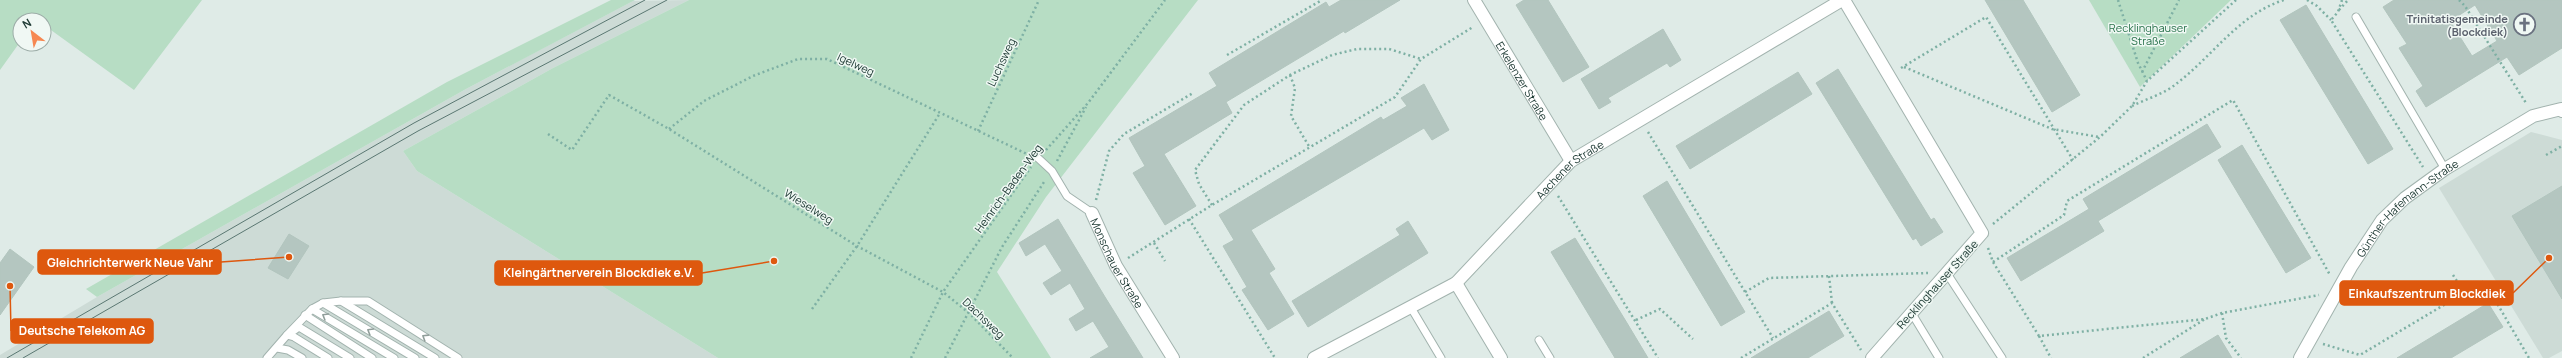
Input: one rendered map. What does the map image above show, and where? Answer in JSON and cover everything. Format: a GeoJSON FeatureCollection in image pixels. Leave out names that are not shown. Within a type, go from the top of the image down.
{"type":"FeatureCollection","features":[{"type":"Feature","properties":{"kind":"street","name":"Erkelenzer Straße"},"geometry":{"type":"LineString","coordinates":[[1474,0],[1571,161]]}},
{"type":"Feature","properties":{"kind":"street","name":"Recklinghauser Straße"},"geometry":{"type":"LineString","coordinates":[[1843,0],[1889,74],[1982,233],[1911,312],[1867,355]]}},
{"type":"Feature","properties":{"kind":"street","name":"Aachener Straße"},"geometry":{"type":"LineString","coordinates":[[1314,358],[1456,283],[1571,161],[1641,121],[1843,0]]}},
{"type":"Feature","properties":{"kind":"street","name":"Günther-Hafemann-Straße"},"geometry":{"type":"LineString","coordinates":[[2300,358],[2338,289],[2382,220],[2405,198],[2444,169],[2533,116],[2562,110]]}},
{"type":"Feature","properties":{"kind":"street","name":"Monschauer Straße"},"geometry":{"type":"LineString","coordinates":[[1092,213],[1116,266],[1173,358]]}},
{"type":"Feature","properties":{"kind":"street"},"geometry":{"type":"LineString","coordinates":[[1456,283],[1500,358]]}},
{"type":"Feature","properties":{"kind":"lane"},"geometry":{"type":"LineString","coordinates":[[2356,17],[2444,169]]}},
{"type":"Feature","properties":{"kind":"lane","name":"Monschauer Straße"},"geometry":{"type":"LineString","coordinates":[[1038,158],[1052,171],[1067,196],[1092,213]]}},
{"type":"Feature","properties":{"kind":"lane"},"geometry":{"type":"LineString","coordinates":[[1946,272],[2002,358]]}},
{"type":"Feature","properties":{"kind":"lane"},"geometry":{"type":"LineString","coordinates":[[341,301],[435,358]]}},
{"type":"Feature","properties":{"kind":"lane"},"geometry":{"type":"LineString","coordinates":[[267,358],[312,309],[323,303],[368,301],[458,358]]}},
{"type":"Feature","properties":{"kind":"lane"},"geometry":{"type":"LineString","coordinates":[[323,303],[415,358]]}},
{"type":"Feature","properties":{"kind":"lane"},"geometry":{"type":"LineString","coordinates":[[1410,306],[1441,358]]}},
{"type":"Feature","properties":{"kind":"lane"},"geometry":{"type":"LineString","coordinates":[[312,309],[394,358]]}},
{"type":"Feature","properties":{"kind":"lane"},"geometry":{"type":"LineString","coordinates":[[1911,312],[1939,358]]}},
{"type":"Feature","properties":{"kind":"lane"},"geometry":{"type":"LineString","coordinates":[[305,315],[372,358]]}},
{"type":"Feature","properties":{"kind":"lane"},"geometry":{"type":"LineString","coordinates":[[287,335],[299,327],[350,358]]}},
{"type":"Feature","properties":{"kind":"lane"},"geometry":{"type":"LineString","coordinates":[[287,335],[294,337],[328,358]]}},
{"type":"Feature","properties":{"kind":"lane"},"geometry":{"type":"LineString","coordinates":[[1539,340],[1550,358]]}},
{"type":"Feature","properties":{"kind":"lane"},"geometry":{"type":"LineString","coordinates":[[277,348],[288,350],[302,358]]}},
{"type":"Feature","properties":{"kind":"path","name":"Luchsweg"},"geometry":{"type":"LineString","coordinates":[[978,131],[1039,0]]}},
{"type":"Feature","properties":{"kind":"path","name":"Heinrich-Baden-Weg"},"geometry":{"type":"LineString","coordinates":[[911,358],[943,292],[1038,158],[1088,103],[1165,0]]}},
{"type":"Feature","properties":{"kind":"path"},"geometry":{"type":"LineString","coordinates":[[1227,55],[1322,0]]}},
{"type":"Feature","properties":{"kind":"path"},"geometry":{"type":"LineString","coordinates":[[2118,0],[2142,72],[2147,82]]}},
{"type":"Feature","properties":{"kind":"path"},"geometry":{"type":"LineString","coordinates":[[2142,72],[2179,0]]}},
{"type":"Feature","properties":{"kind":"path"},"geometry":{"type":"LineString","coordinates":[[2050,358],[2039,336],[1993,262],[1982,233],[2100,137],[2132,106],[2147,82],[2236,0]]}},
{"type":"Feature","properties":{"kind":"path"},"geometry":{"type":"LineString","coordinates":[[2132,106],[2176,85],[2212,50],[2266,6],[2284,0]]}},
{"type":"Feature","properties":{"kind":"path"},"geometry":{"type":"LineString","coordinates":[[2307,0],[2317,6],[2330,20],[2430,178]]}},
{"type":"Feature","properties":{"kind":"path"},"geometry":{"type":"LineString","coordinates":[[2338,12],[2342,0]]}},
{"type":"Feature","properties":{"kind":"path"},"geometry":{"type":"LineString","coordinates":[[2330,20],[2348,0]]}},
{"type":"Feature","properties":{"kind":"path"},"geometry":{"type":"LineString","coordinates":[[2458,0],[2465,6],[2533,116]]}},
{"type":"Feature","properties":{"kind":"path"},"geometry":{"type":"LineString","coordinates":[[1889,74],[1904,67],[1986,17],[2072,160]]}},
{"type":"Feature","properties":{"kind":"path"},"geometry":{"type":"LineString","coordinates":[[1116,266],[1212,205],[1395,97],[1421,59],[1486,20]]}},
{"type":"Feature","properties":{"kind":"path"},"geometry":{"type":"LineString","coordinates":[[1212,205],[1198,184],[1195,170],[1244,105],[1290,75],[1332,55],[1357,49],[1389,50],[1421,59]]}},
{"type":"Feature","properties":{"kind":"path","name":"Igelweg"},"geometry":{"type":"LineString","coordinates":[[669,128],[704,100],[753,76],[798,59],[827,59],[1038,158]]}},
{"type":"Feature","properties":{"kind":"path"},"geometry":{"type":"LineString","coordinates":[[1904,67],[2052,129],[2100,137]]}},
{"type":"Feature","properties":{"kind":"path"},"geometry":{"type":"LineString","coordinates":[[1290,75],[1295,88],[1290,116],[1310,148]]}},
{"type":"Feature","properties":{"kind":"path"},"geometry":{"type":"LineString","coordinates":[[1092,213],[1109,151],[1124,134],[1193,93]]}},
{"type":"Feature","properties":{"kind":"path","name":"Wieselweg"},"geometry":{"type":"LineString","coordinates":[[548,134],[572,150],[609,94],[669,128],[857,246],[943,292]]}},
{"type":"Feature","properties":{"kind":"path"},"geometry":{"type":"LineString","coordinates":[[1993,262],[2064,215],[2067,201],[2233,100],[2338,289],[2302,299],[2222,314],[2205,319],[2039,336]]}},
{"type":"Feature","properties":{"kind":"path"},"geometry":{"type":"LineString","coordinates":[[945,358],[1002,247],[1052,171],[1088,103]]}},
{"type":"Feature","properties":{"kind":"path"},"geometry":{"type":"LineString","coordinates":[[812,309],[857,246],[940,112]]}},
{"type":"Feature","properties":{"kind":"path"},"geometry":{"type":"LineString","coordinates":[[1641,121],[1773,338]]}},
{"type":"Feature","properties":{"kind":"path"},"geometry":{"type":"LineString","coordinates":[[2546,155],[2562,146]]}},
{"type":"Feature","properties":{"kind":"path"},"geometry":{"type":"LineString","coordinates":[[1550,184],[1636,320],[1658,358]]}},
{"type":"Feature","properties":{"kind":"path"},"geometry":{"type":"LineString","coordinates":[[1189,219],[1275,358]]}},
{"type":"Feature","properties":{"kind":"path"},"geometry":{"type":"LineString","coordinates":[[1154,243],[1165,261]]}},
{"type":"Feature","properties":{"kind":"path"},"geometry":{"type":"LineString","coordinates":[[1745,292],[1769,278],[1946,272]]}},
{"type":"Feature","properties":{"kind":"path"},"geometry":{"type":"LineString","coordinates":[[2453,275],[2464,292]]}},
{"type":"Feature","properties":{"kind":"path"},"geometry":{"type":"LineString","coordinates":[[1829,276],[1832,303],[1867,355]]}},
{"type":"Feature","properties":{"kind":"path"},"geometry":{"type":"LineString","coordinates":[[2312,338],[2327,347],[2360,355],[2484,281],[2529,358]]}},
{"type":"Feature","properties":{"kind":"path","name":"Dachsweg"},"geometry":{"type":"LineString","coordinates":[[943,292],[969,313],[1013,358]]}},
{"type":"Feature","properties":{"kind":"path"},"geometry":{"type":"LineString","coordinates":[[1741,358],[1832,303]]}},
{"type":"Feature","properties":{"kind":"path"},"geometry":{"type":"LineString","coordinates":[[1636,320],[1660,309],[1692,339]]}},
{"type":"Feature","properties":{"kind":"path"},"geometry":{"type":"LineString","coordinates":[[2222,314],[2226,338],[2240,358]]}},
{"type":"Feature","properties":{"kind":"path"},"geometry":{"type":"LineString","coordinates":[[2143,358],[2205,319]]}},
{"type":"Feature","properties":{"kind":"shaded area"},"geometry":{"type":"Polygon","coordinates":[[[689,0],[553,68],[403,151],[417,171],[718,358],[0,358],[0,355],[97,297],[466,89],[633,1],[689,0]]]}},
{"type":"Feature","properties":{"kind":"shaded area"},"geometry":{"type":"Polygon","coordinates":[[[2531,132],[2562,140],[2562,351],[2549,358],[2543,358],[2439,188],[2531,132]]]}},
{"type":"Feature","properties":{"kind":"green space"},"geometry":{"type":"Polygon","coordinates":[[[0,0],[202,0],[134,90],[52,31],[52,12],[12,12],[13,52],[0,70],[0,0]]]}},
{"type":"Feature","properties":{"kind":"green space"},"geometry":{"type":"Polygon","coordinates":[[[611,0],[635,0],[466,89],[97,297],[86,289],[447,82],[611,0]]]}},
{"type":"Feature","properties":{"kind":"green space"},"geometry":{"type":"Polygon","coordinates":[[[689,0],[1198,0],[1046,197],[997,272],[1051,358],[718,358],[417,171],[403,151],[553,68],[689,0]]]}},
{"type":"Feature","properties":{"kind":"green space","name":"Recklinghauser Straße"},"geometry":{"type":"Polygon","coordinates":[[[2089,0],[2231,0],[2140,87],[2089,0]]]}},
{"type":"Feature","properties":{"kind":"building"},"geometry":{"type":"Polygon","coordinates":[[[1341,0],[1400,0],[1345,33],[1344,31],[1226,102],[1232,113],[1164,154],[1196,206],[1165,225],[1133,173],[1145,166],[1129,138],[1217,86],[1209,73],[1326,2],[1329,7],[1341,0]]]}},
{"type":"Feature","properties":{"kind":"building"},"geometry":{"type":"Polygon","coordinates":[[[1524,0],[1548,0],[1589,67],[1563,82],[1516,5],[1524,0]]]}},
{"type":"Feature","properties":{"kind":"building"},"geometry":{"type":"Polygon","coordinates":[[[1985,0],[2023,0],[2080,95],[2052,112],[1985,0]]]}},
{"type":"Feature","properties":{"kind":"building"},"geometry":{"type":"Polygon","coordinates":[[[2394,0],[2562,0],[2562,48],[2519,75],[2507,57],[2426,107],[2416,91],[2423,86],[2399,48],[2407,44],[2383,7],[2394,0]],[[2475,5],[2450,21],[2472,56],[2497,41],[2475,5]]]}},
{"type":"Feature","properties":{"kind":"building"},"geometry":{"type":"Polygon","coordinates":[[[2306,5],[2393,149],[2368,164],[2280,20],[2306,5]]]}},
{"type":"Feature","properties":{"kind":"building"},"geometry":{"type":"Polygon","coordinates":[[[1663,29],[1681,60],[1670,67],[1667,63],[1608,98],[1611,102],[1599,109],[1581,79],[1663,29]]]}},
{"type":"Feature","properties":{"kind":"building"},"geometry":{"type":"Polygon","coordinates":[[[1838,69],[1931,220],[1934,218],[1943,232],[1921,246],[1916,238],[1913,240],[1816,83],[1838,69]]]}},
{"type":"Feature","properties":{"kind":"building"},"geometry":{"type":"Polygon","coordinates":[[[1798,72],[1812,94],[1690,169],[1676,146],[1798,72]]]}},
{"type":"Feature","properties":{"kind":"building"},"geometry":{"type":"Polygon","coordinates":[[[1424,84],[1449,130],[1432,140],[1424,128],[1251,230],[1275,269],[1269,273],[1294,314],[1268,330],[1242,290],[1247,287],[1223,246],[1234,240],[1219,215],[1381,117],[1383,120],[1407,106],[1401,98],[1424,84]]]}},
{"type":"Feature","properties":{"kind":"building"},"geometry":{"type":"Polygon","coordinates":[[[2207,124],[2221,147],[2098,221],[2104,231],[2021,281],[2007,258],[2089,209],[2083,199],[2207,124]]]}},
{"type":"Feature","properties":{"kind":"building"},"geometry":{"type":"Polygon","coordinates":[[[2242,145],[2311,258],[2286,273],[2218,160],[2242,145]]]}},
{"type":"Feature","properties":{"kind":"building"},"geometry":{"type":"Polygon","coordinates":[[[1667,181],[1745,312],[1721,326],[1643,196],[1667,181]]]}},
{"type":"Feature","properties":{"kind":"building"},"geometry":{"type":"Polygon","coordinates":[[[2562,186],[2562,299],[2512,216],[2562,186]]]}},
{"type":"Feature","properties":{"kind":"building"},"geometry":{"type":"Polygon","coordinates":[[[1058,219],[1143,358],[1090,358],[1109,347],[1093,321],[1076,331],[1069,319],[1085,309],[1070,283],[1051,295],[1043,283],[1062,271],[1045,244],[1026,256],[1019,243],[1058,219]]]}},
{"type":"Feature","properties":{"kind":"building"},"geometry":{"type":"Polygon","coordinates":[[[1408,221],[1428,253],[1308,327],[1292,301],[1400,235],[1396,229],[1408,221]]]}},
{"type":"Feature","properties":{"kind":"building"},"geometry":{"type":"Polygon","coordinates":[[[289,234],[309,246],[288,279],[268,268],[289,234]]]}},
{"type":"Feature","properties":{"kind":"building"},"geometry":{"type":"Polygon","coordinates":[[[1575,238],[1648,358],[1615,358],[1551,252],[1575,238]]]}},
{"type":"Feature","properties":{"kind":"building"},"geometry":{"type":"Polygon","coordinates":[[[10,249],[34,267],[0,315],[0,263],[10,249]]]}},
{"type":"Feature","properties":{"kind":"building"},"geometry":{"type":"Polygon","coordinates":[[[2488,303],[2503,327],[2451,358],[2397,358],[2488,303]]]}},
{"type":"Feature","properties":{"kind":"building"},"geometry":{"type":"Polygon","coordinates":[[[1829,311],[1844,336],[1808,358],[1751,358],[1829,311]]]}},
{"type":"Feature","properties":{"kind":"building"},"geometry":{"type":"Polygon","coordinates":[[[2218,335],[2232,358],[2180,358],[2218,335]]]}},
{"type":"Feature","properties":{"kind":"tram line"},"geometry":{"type":"LineString","coordinates":[[7,358],[414,123],[645,0]]}},
{"type":"Feature","properties":{"kind":"tram line"},"geometry":{"type":"LineString","coordinates":[[23,358],[418,131],[667,0]]}},
{"type":"Feature","properties":{"kind":"place","name":"Trinitatisgemeinde (Blockdiek)"},"geometry":{"type":"Point","coordinates":[2524,24]}},
{"type":"Feature","properties":{"kind":"place","name":"Gleichrichterwerk Neue Vahr"},"geometry":{"type":"Point","coordinates":[289,257]}},
{"type":"Feature","properties":{"kind":"place","name":"Einkaufszentrum Blockdiek"},"geometry":{"type":"Point","coordinates":[2549,258]}},
{"type":"Feature","properties":{"kind":"place","name":"Kleingärtnerverein Blockdiek e.V."},"geometry":{"type":"Point","coordinates":[774,261]}},
{"type":"Feature","properties":{"kind":"place","name":"Deutsche Telekom AG"},"geometry":{"type":"Point","coordinates":[10,286]}}]}
